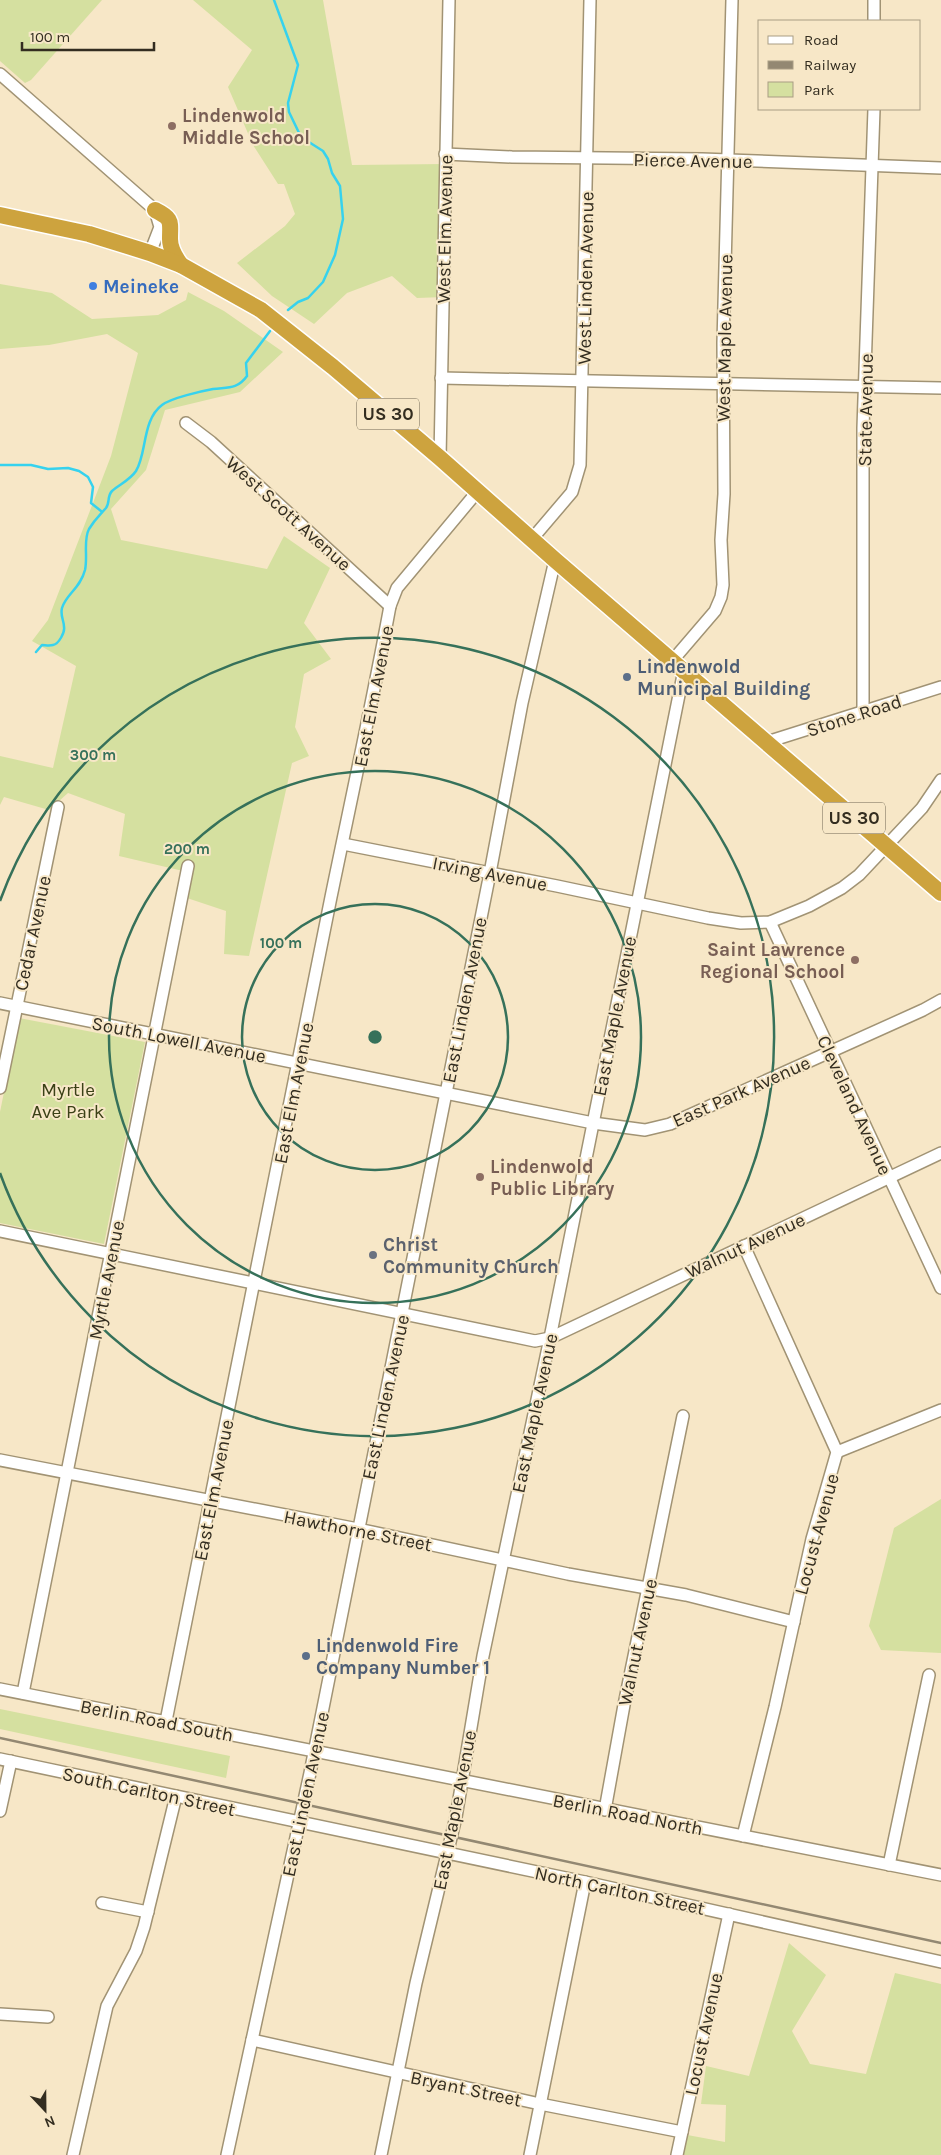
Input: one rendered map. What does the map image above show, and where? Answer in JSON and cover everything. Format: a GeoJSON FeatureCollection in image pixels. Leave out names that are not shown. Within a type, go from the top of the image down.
{"type":"FeatureCollection","features":[{"type":"Feature","properties":{"kind":"highway"},"geometry":{"type":"LineString","coordinates":[[155,210],[169,219],[172,250],[181,266]]}},
{"type":"Feature","properties":{"kind":"highway","name":"US 30"},"geometry":{"type":"LineString","coordinates":[[0,215],[89,234],[150,253],[181,266],[246,301],[273,319],[440,458],[555,560],[941,893]]}},
{"type":"Feature","properties":{"kind":"street","name":"West Elm Avenue"},"geometry":{"type":"LineString","coordinates":[[440,458],[449,0]]}},
{"type":"Feature","properties":{"kind":"street","name":"West Linden Avenue"},"geometry":{"type":"LineString","coordinates":[[532,539],[568,498],[579,474],[583,381],[590,0]]}},
{"type":"Feature","properties":{"kind":"street","name":"West Maple Avenue"},"geometry":{"type":"LineString","coordinates":[[679,665],[715,611],[721,597],[723,585],[721,540],[724,494],[723,384],[732,0]]}},
{"type":"Feature","properties":{"kind":"street"},"geometry":{"type":"LineString","coordinates":[[874,0],[874,20]]}},
{"type":"Feature","properties":{"kind":"street"},"geometry":{"type":"LineString","coordinates":[[0,74],[155,210],[160,227],[150,253]]}},
{"type":"Feature","properties":{"kind":"street","name":"State Avenue"},"geometry":{"type":"LineString","coordinates":[[863,712],[865,387],[874,110]]}},
{"type":"Feature","properties":{"kind":"street","name":"Pierce Avenue"},"geometry":{"type":"LineString","coordinates":[[445,154],[728,160],[872,167],[941,168]]}},
{"type":"Feature","properties":{"kind":"street"},"geometry":{"type":"LineString","coordinates":[[441,378],[941,388]]}},
{"type":"Feature","properties":{"kind":"street","name":"West Scott Avenue"},"geometry":{"type":"LineString","coordinates":[[186,423],[211,442],[390,606]]}},
{"type":"Feature","properties":{"kind":"street","name":"East Elm Avenue"},"geometry":{"type":"LineString","coordinates":[[166,1721],[208,1502],[255,1282],[368,726],[390,606],[397,588],[477,492]]}},
{"type":"Feature","properties":{"kind":"street","name":"East Linden Avenue"},"geometry":{"type":"LineString","coordinates":[[227,2155],[314,1751],[490,873],[522,703],[555,560]]}},
{"type":"Feature","properties":{"kind":"street","name":"East Maple Avenue"},"geometry":{"type":"LineString","coordinates":[[380,2155],[416,1983],[447,1854],[462,1781],[483,1656],[550,1338],[637,903],[679,665]]}},
{"type":"Feature","properties":{"kind":"street","name":"Stone Road"},"geometry":{"type":"LineString","coordinates":[[767,742],[941,687]]}},
{"type":"Feature","properties":{"kind":"street"},"geometry":{"type":"LineString","coordinates":[[770,922],[809,906],[842,888],[864,870],[922,808],[941,780]]}},
{"type":"Feature","properties":{"kind":"street","name":"Cedar Avenue"},"geometry":{"type":"LineString","coordinates":[[0,1088],[58,807]]}},
{"type":"Feature","properties":{"kind":"street","name":"Irving Avenue"},"geometry":{"type":"LineString","coordinates":[[343,844],[741,923],[770,922]]}},
{"type":"Feature","properties":{"kind":"street","name":"Myrtle Avenue"},"geometry":{"type":"LineString","coordinates":[[23,1694],[188,866]]}},
{"type":"Feature","properties":{"kind":"street","name":"Cleveland Avenue"},"geometry":{"type":"LineString","coordinates":[[770,922],[888,1178],[940,1285]]}},
{"type":"Feature","properties":{"kind":"street","name":"East Park Avenue"},"geometry":{"type":"LineString","coordinates":[[650,1129],[670,1124],[923,1010],[941,1000]]}},
{"type":"Feature","properties":{"kind":"street","name":"South Lowell Avenue"},"geometry":{"type":"LineString","coordinates":[[0,1003],[593,1123],[650,1129]]}},
{"type":"Feature","properties":{"kind":"street","name":"Walnut Avenue"},"geometry":{"type":"LineString","coordinates":[[550,1338],[941,1153]]}},
{"type":"Feature","properties":{"kind":"street"},"geometry":{"type":"LineString","coordinates":[[0,1230],[535,1341],[550,1338]]}},
{"type":"Feature","properties":{"kind":"street","name":"Locust Avenue"},"geometry":{"type":"LineString","coordinates":[[743,1836],[812,1539],[838,1452],[744,1246]]}},
{"type":"Feature","properties":{"kind":"street"},"geometry":{"type":"LineString","coordinates":[[838,1452],[941,1410]]}},
{"type":"Feature","properties":{"kind":"street","name":"Walnut Avenue"},"geometry":{"type":"LineString","coordinates":[[605,1810],[624,1705],[683,1416]]}},
{"type":"Feature","properties":{"kind":"street","name":"Hawthorne Street"},"geometry":{"type":"LineString","coordinates":[[0,1460],[503,1559],[568,1574],[686,1595],[794,1622]]}},
{"type":"Feature","properties":{"kind":"street"},"geometry":{"type":"LineString","coordinates":[[889,1865],[930,1675]]}},
{"type":"Feature","properties":{"kind":"street","name":"Berlin Road South"},"geometry":{"type":"LineString","coordinates":[[0,1689],[314,1751]]}},
{"type":"Feature","properties":{"kind":"street","name":"Berlin Road North"},"geometry":{"type":"LineString","coordinates":[[314,1751],[941,1875]]}},
{"type":"Feature","properties":{"kind":"street"},"geometry":{"type":"LineString","coordinates":[[0,1811],[6,1760]]}},
{"type":"Feature","properties":{"kind":"street","name":"South Carlton Street"},"geometry":{"type":"LineString","coordinates":[[6,1760],[299,1822]]}},
{"type":"Feature","properties":{"kind":"street"},"geometry":{"type":"LineString","coordinates":[[73,2155],[107,2006],[136,1950],[148,1912],[176,1796]]}},
{"type":"Feature","properties":{"kind":"street","name":"North Carlton Street"},"geometry":{"type":"LineString","coordinates":[[299,1822],[585,1882],[941,1962]]}},
{"type":"Feature","properties":{"kind":"street"},"geometry":{"type":"LineString","coordinates":[[530,2155],[585,1882]]}},
{"type":"Feature","properties":{"kind":"street"},"geometry":{"type":"LineString","coordinates":[[102,1903],[148,1912]]}},
{"type":"Feature","properties":{"kind":"street","name":"Locust Avenue"},"geometry":{"type":"LineString","coordinates":[[677,2155],[729,1914]]}},
{"type":"Feature","properties":{"kind":"street"},"geometry":{"type":"LineString","coordinates":[[0,2014],[48,2017]]}},
{"type":"Feature","properties":{"kind":"street","name":"Bryant Street"},"geometry":{"type":"LineString","coordinates":[[252,2040],[540,2104],[682,2132]]}},
{"type":"Feature","properties":{"kind":"green space"},"geometry":{"type":"Polygon","coordinates":[[[0,0],[102,0],[31,80],[25,83],[0,61],[0,0]]]}},
{"type":"Feature","properties":{"kind":"green space"},"geometry":{"type":"Polygon","coordinates":[[[193,0],[323,0],[352,165],[445,164],[444,297],[417,298],[392,276],[347,293],[314,324],[272,296],[237,263],[285,226],[295,214],[284,184],[278,184],[253,145],[228,87],[252,50],[193,0]]]}},
{"type":"Feature","properties":{"kind":"green space"},"geometry":{"type":"Polygon","coordinates":[[[0,284],[52,293],[92,319],[158,315],[186,300],[188,292],[224,311],[283,352],[240,392],[165,410],[146,470],[111,509],[121,540],[267,569],[284,536],[330,568],[304,623],[331,659],[304,674],[295,727],[309,756],[292,763],[249,956],[224,954],[226,911],[181,896],[183,871],[119,856],[125,814],[68,793],[49,810],[4,797],[0,805],[0,756],[53,768],[76,666],[32,641],[48,620],[111,456],[138,353],[107,334],[49,345],[0,349],[0,284]]]}},
{"type":"Feature","properties":{"kind":"green space","name":"Myrtle Ave Park"},"geometry":{"type":"Polygon","coordinates":[[[19,1018],[145,1042],[104,1244],[0,1223],[0,1112],[19,1018]]]}},
{"type":"Feature","properties":{"kind":"green space"},"geometry":{"type":"Polygon","coordinates":[[[941,1499],[941,1653],[881,1650],[869,1626],[894,1528],[941,1499]]]}},
{"type":"Feature","properties":{"kind":"green space"},"geometry":{"type":"Polygon","coordinates":[[[0,1709],[230,1756],[226,1778],[0,1729],[0,1709]]]}},
{"type":"Feature","properties":{"kind":"green space"},"geometry":{"type":"Polygon","coordinates":[[[789,1943],[826,1975],[792,2031],[810,2064],[866,2074],[895,1973],[941,1984],[941,2155],[677,2155],[682,2134],[725,2142],[726,2105],[701,2104],[706,2066],[749,2076],[789,1943]]]}},
{"type":"Feature","properties":{"kind":"waterway"},"geometry":{"type":"LineString","coordinates":[[274,0],[298,65],[288,103],[289,112],[301,137],[323,151],[328,159],[332,173],[340,186],[343,219],[335,255],[323,282],[308,298],[298,302],[288,310]]}},
{"type":"Feature","properties":{"kind":"waterway"},"geometry":{"type":"LineString","coordinates":[[36,652],[42,645],[55,644],[64,632],[62,608],[83,577],[87,533],[107,506],[112,491],[136,471],[148,428],[156,411],[166,402],[179,397],[239,384],[247,376],[246,363],[270,331]]}},
{"type":"Feature","properties":{"kind":"waterway"},"geometry":{"type":"LineString","coordinates":[[0,465],[31,465],[48,469],[68,468],[79,471],[88,477],[93,487],[91,503],[101,511]]}},
{"type":"Feature","properties":{"kind":"railway"},"geometry":{"type":"LineString","coordinates":[[0,1738],[941,1943]]}},
{"type":"Feature","properties":{"kind":"place","name":"Lindenwold Middle School"},"geometry":{"type":"Point","coordinates":[172,126]}},
{"type":"Feature","properties":{"kind":"place","name":"Meineke"},"geometry":{"type":"Point","coordinates":[93,286]}},
{"type":"Feature","properties":{"kind":"place","name":"Lindenwold Municipal Building"},"geometry":{"type":"Point","coordinates":[627,677]}},
{"type":"Feature","properties":{"kind":"place","name":"Saint Lawrence Regional School"},"geometry":{"type":"Point","coordinates":[855,960]}},
{"type":"Feature","properties":{"kind":"place","name":"Lindenwold Public Library"},"geometry":{"type":"Point","coordinates":[480,1177]}},
{"type":"Feature","properties":{"kind":"place","name":"Christ Community Church"},"geometry":{"type":"Point","coordinates":[373,1255]}},
{"type":"Feature","properties":{"kind":"place","name":"Lindenwold Fire Company Number 1"},"geometry":{"type":"Point","coordinates":[306,1656]}}]}
